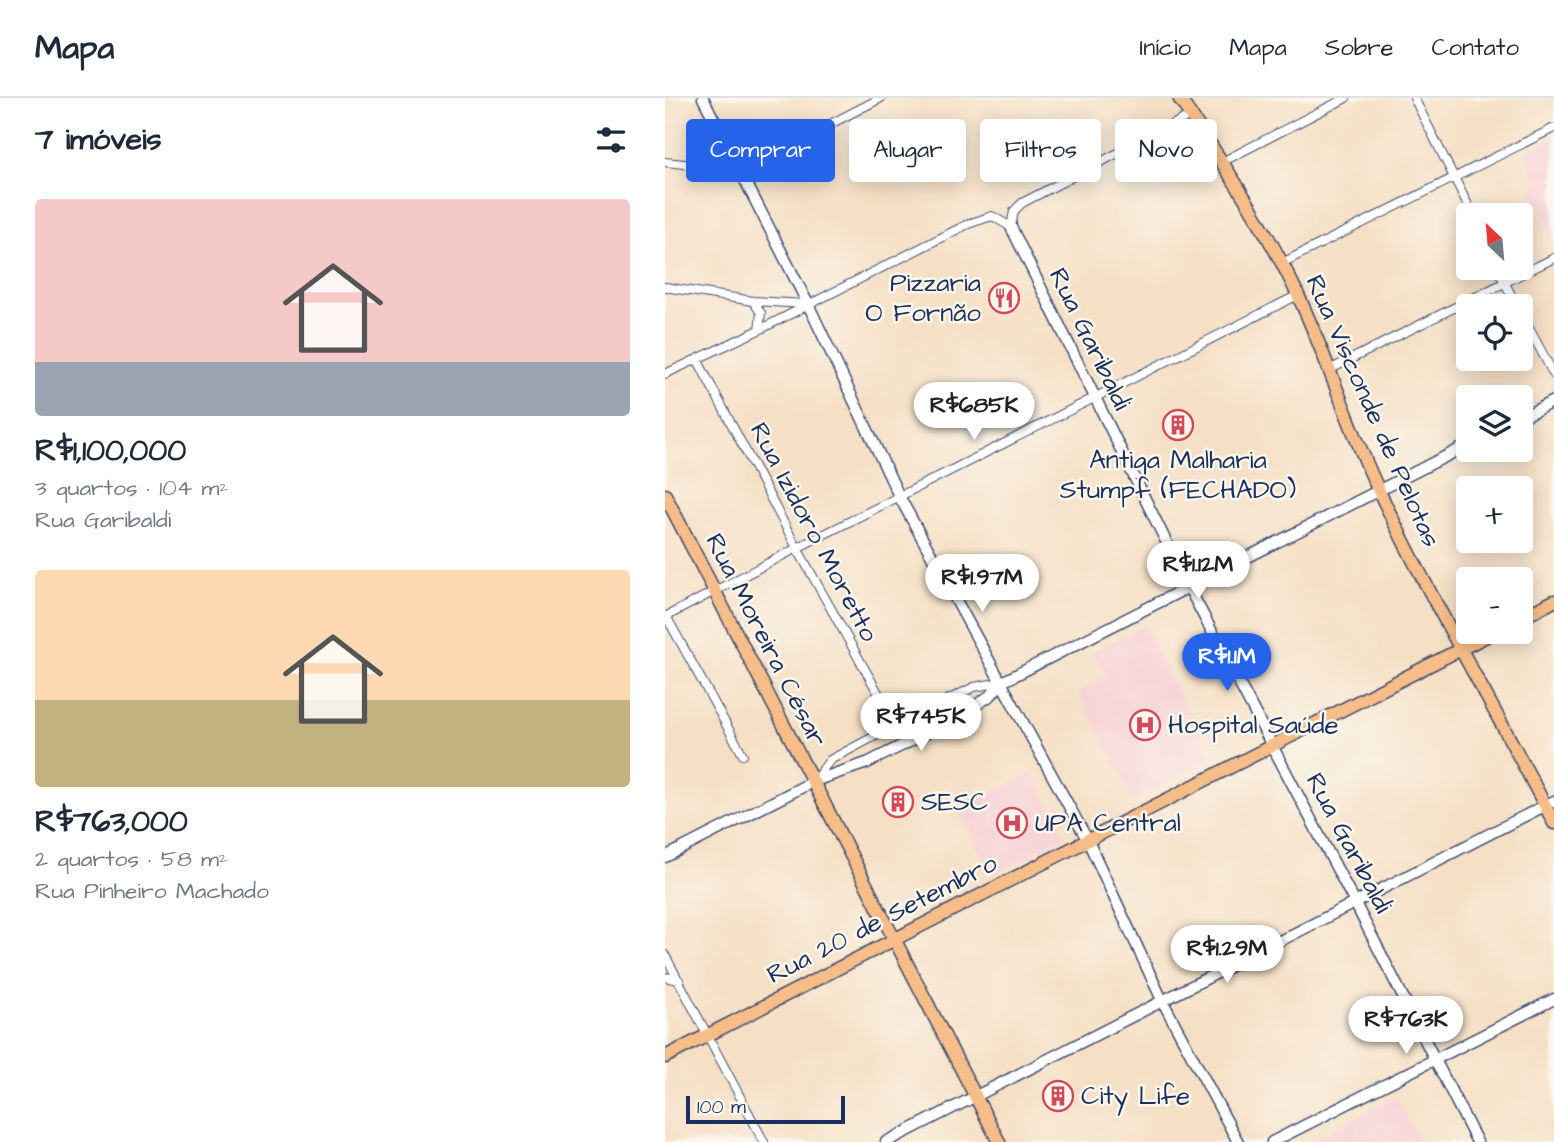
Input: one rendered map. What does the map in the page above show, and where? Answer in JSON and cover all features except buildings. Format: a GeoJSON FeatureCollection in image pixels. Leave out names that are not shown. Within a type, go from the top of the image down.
{"type":"FeatureCollection","features":[{"type":"Feature","properties":{"kind":"main road","name":"Rua Visconde de Pelotas"},"geometry":{"type":"LineString","coordinates":[[1179,98],[1222,162],[1282,263],[1331,369],[1379,491],[1460,649],[1550,803],[1554,823]]}},
{"type":"Feature","properties":{"kind":"main road","name":"Rua Moreira César"},"geometry":{"type":"LineString","coordinates":[[665,495],[999,1142]]}},
{"type":"Feature","properties":{"kind":"main road"},"geometry":{"type":"LineString","coordinates":[[1533,612],[1554,601]]}},
{"type":"Feature","properties":{"kind":"main road","name":"Rua 20 de Setembro"},"geometry":{"type":"LineString","coordinates":[[665,1057],[1470,644]]}},
{"type":"Feature","properties":{"kind":"street"},"geometry":{"type":"LineString","coordinates":[[703,98],[714,119]]}},
{"type":"Feature","properties":{"kind":"street"},"geometry":{"type":"LineString","coordinates":[[835,122],[881,98]]}},
{"type":"Feature","properties":{"kind":"street"},"geometry":{"type":"LineString","coordinates":[[1222,162],[1346,98]]}},
{"type":"Feature","properties":{"kind":"street"},"geometry":{"type":"LineString","coordinates":[[1414,98],[1467,203]]}},
{"type":"Feature","properties":{"kind":"street"},"geometry":{"type":"LineString","coordinates":[[665,374],[982,218],[992,216],[1011,227],[1014,211],[1022,203],[1191,116]]}},
{"type":"Feature","properties":{"kind":"street"},"geometry":{"type":"LineString","coordinates":[[1282,263],[1554,128]]}},
{"type":"Feature","properties":{"kind":"street"},"geometry":{"type":"LineString","coordinates":[[665,162],[686,164]]}},
{"type":"Feature","properties":{"kind":"street"},"geometry":{"type":"LineString","coordinates":[[747,182],[808,304],[898,496],[1088,841],[1162,1000],[1238,1142]]}},
{"type":"Feature","properties":{"kind":"street","name":"Rua Garibaldi"},"geometry":{"type":"LineString","coordinates":[[1011,227],[1189,588],[1477,1142]]}},
{"type":"Feature","properties":{"kind":"street"},"geometry":{"type":"LineString","coordinates":[[1331,369],[1554,258]]}},
{"type":"Feature","properties":{"kind":"street"},"geometry":{"type":"LineString","coordinates":[[1504,282],[1510,294]]}},
{"type":"Feature","properties":{"kind":"street"},"geometry":{"type":"LineString","coordinates":[[665,287],[753,301],[808,304]]}},
{"type":"Feature","properties":{"kind":"street"},"geometry":{"type":"LineString","coordinates":[[743,755],[666,617],[898,496],[1298,295]]}},
{"type":"Feature","properties":{"kind":"street"},"geometry":{"type":"LineString","coordinates":[[753,301],[761,313],[759,330]]}},
{"type":"Feature","properties":{"kind":"street"},"geometry":{"type":"LineString","coordinates":[[1533,336],[1554,376]]}},
{"type":"Feature","properties":{"kind":"street","name":"Rua Izidoro Moretto"},"geometry":{"type":"LineString","coordinates":[[697,359],[797,548],[896,725]]}},
{"type":"Feature","properties":{"kind":"street"},"geometry":{"type":"LineString","coordinates":[[1533,412],[1554,401]]}},
{"type":"Feature","properties":{"kind":"street"},"geometry":{"type":"LineString","coordinates":[[814,781],[830,760],[896,725],[974,687],[1002,682],[1456,451]]}},
{"type":"Feature","properties":{"kind":"street"},"geometry":{"type":"LineString","coordinates":[[665,858],[814,781],[867,763],[915,739],[981,702],[1002,682]]}},
{"type":"Feature","properties":{"kind":"street"},"geometry":{"type":"LineString","coordinates":[[886,1142],[1550,803]]}},
{"type":"Feature","properties":{"kind":"street"},"geometry":{"type":"LineString","coordinates":[[665,955],[764,1142]]}},
{"type":"Feature","properties":{"kind":"street"},"geometry":{"type":"LineString","coordinates":[[665,977],[679,980]]}},
{"type":"Feature","properties":{"kind":"street"},"geometry":{"type":"LineString","coordinates":[[1272,1142],[1554,999]]}},
{"type":"Feature","properties":{"kind":"shaded area"},"geometry":{"type":"Polygon","coordinates":[[[1554,137],[1554,236],[1531,190],[1538,185],[1524,152],[1554,137]]]}},
{"type":"Feature","properties":{"kind":"shaded area","name":"Hospital Saúde"},"geometry":{"type":"Polygon","coordinates":[[[1144,625],[1212,758],[1134,799],[1078,691],[1106,677],[1093,651],[1144,625]]]}},
{"type":"Feature","properties":{"kind":"shaded area","name":"UPA Central"},"geometry":{"type":"Polygon","coordinates":[[[1033,772],[1065,838],[991,875],[958,809],[1033,772]]]}},
{"type":"Feature","properties":{"kind":"shaded area"},"geometry":{"type":"Polygon","coordinates":[[[1396,1097],[1420,1142],[1309,1142],[1396,1097]]]}},
{"type":"Feature","properties":{"kind":"place","name":"Pizzaria O Fornão"},"geometry":{"type":"Point","coordinates":[1004,298]}},
{"type":"Feature","properties":{"kind":"place","name":"Antiga Malharia Stumpf (FECHADO)"},"geometry":{"type":"Point","coordinates":[1178,425]}},
{"type":"Feature","properties":{"kind":"place","name":"Hospital Saúde"},"geometry":{"type":"Point","coordinates":[1145,725]}},
{"type":"Feature","properties":{"kind":"place","name":"SESC"},"geometry":{"type":"Point","coordinates":[898,802]}},
{"type":"Feature","properties":{"kind":"place","name":"UPA Central"},"geometry":{"type":"Point","coordinates":[1012,823]}},
{"type":"Feature","properties":{"kind":"place","name":"City Life"},"geometry":{"type":"Point","coordinates":[1058,1096]}}]}
